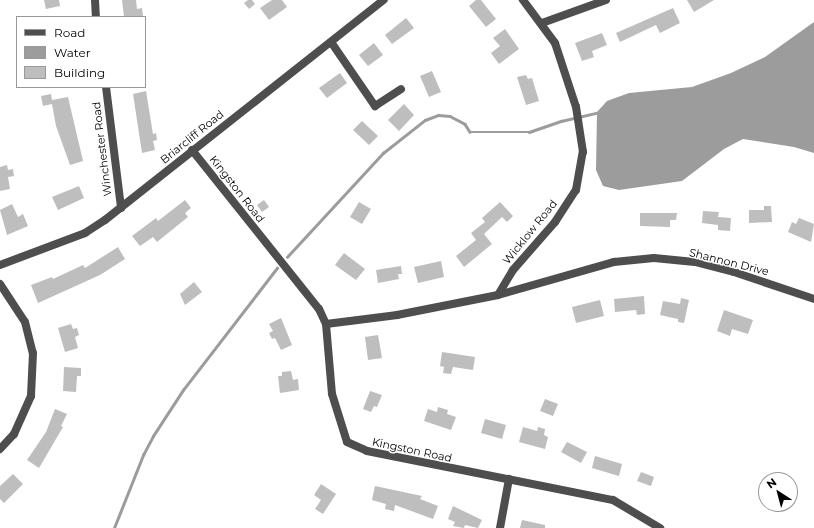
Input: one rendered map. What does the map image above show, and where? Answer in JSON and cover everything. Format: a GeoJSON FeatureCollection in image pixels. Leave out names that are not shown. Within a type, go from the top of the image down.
{"type":"FeatureCollection","features":[{"type":"Feature","properties":{"kind":"street"},"geometry":{"type":"LineString","coordinates":[[94,0],[96,16]]}},
{"type":"Feature","properties":{"kind":"street","name":"Briarcliff Road"},"geometry":{"type":"LineString","coordinates":[[0,265],[85,233],[121,208],[192,150],[384,0]]}},
{"type":"Feature","properties":{"kind":"street","name":"Wicklow Road"},"geometry":{"type":"LineString","coordinates":[[498,295],[513,270],[555,222],[576,190],[583,152],[576,107],[555,43],[524,0]]}},
{"type":"Feature","properties":{"kind":"street"},"geometry":{"type":"LineString","coordinates":[[542,23],[606,0]]}},
{"type":"Feature","properties":{"kind":"street"},"geometry":{"type":"LineString","coordinates":[[331,42],[375,106],[401,89]]}},
{"type":"Feature","properties":{"kind":"street","name":"Winchester Road"},"geometry":{"type":"LineString","coordinates":[[106,88],[121,208]]}},
{"type":"Feature","properties":{"kind":"street","name":"Kingston Road"},"geometry":{"type":"LineString","coordinates":[[192,150],[319,309],[326,324],[332,394],[347,442],[366,451],[613,500],[660,528]]}},
{"type":"Feature","properties":{"kind":"street","name":"Shannon Drive"},"geometry":{"type":"LineString","coordinates":[[498,295],[614,262],[654,258],[695,262],[734,272],[814,299]]}},
{"type":"Feature","properties":{"kind":"street"},"geometry":{"type":"LineString","coordinates":[[0,284],[25,322],[32,353],[31,396],[14,434],[0,448]]}},
{"type":"Feature","properties":{"kind":"street"},"geometry":{"type":"LineString","coordinates":[[326,324],[397,315],[498,295]]}},
{"type":"Feature","properties":{"kind":"street"},"geometry":{"type":"LineString","coordinates":[[500,528],[509,479]]}},
{"type":"Feature","properties":{"kind":"water"},"geometry":{"type":"Polygon","coordinates":[[[814,22],[814,153],[794,147],[743,139],[724,149],[682,181],[619,190],[603,186],[596,170],[597,112],[607,101],[629,93],[692,87],[731,73],[765,57],[814,22]]]}},
{"type":"Feature","properties":{"kind":"building"},"geometry":{"type":"Polygon","coordinates":[[[44,0],[59,0],[60,6],[46,9],[44,0]]]}},
{"type":"Feature","properties":{"kind":"building"},"geometry":{"type":"Polygon","coordinates":[[[122,0],[136,0],[137,9],[142,8],[143,16],[124,16],[122,0]]]}},
{"type":"Feature","properties":{"kind":"building"},"geometry":{"type":"Polygon","coordinates":[[[248,0],[252,0],[255,4],[249,9],[244,3],[248,0]]]}},
{"type":"Feature","properties":{"kind":"building"},"geometry":{"type":"Polygon","coordinates":[[[272,0],[282,0],[287,7],[269,20],[260,8],[272,0]]]}},
{"type":"Feature","properties":{"kind":"building"},"geometry":{"type":"Polygon","coordinates":[[[476,0],[481,0],[496,19],[486,27],[469,6],[476,0]]]}},
{"type":"Feature","properties":{"kind":"building"},"geometry":{"type":"Polygon","coordinates":[[[687,0],[714,0],[694,12],[687,0]]]}},
{"type":"Feature","properties":{"kind":"building"},"geometry":{"type":"Polygon","coordinates":[[[673,8],[680,23],[660,33],[656,25],[620,42],[616,33],[673,8]]]}},
{"type":"Feature","properties":{"kind":"building"},"geometry":{"type":"Polygon","coordinates":[[[406,18],[414,28],[392,44],[385,35],[406,18]]]}},
{"type":"Feature","properties":{"kind":"building"},"geometry":{"type":"Polygon","coordinates":[[[505,29],[519,49],[499,64],[491,53],[500,46],[493,38],[505,29]]]}},
{"type":"Feature","properties":{"kind":"building"},"geometry":{"type":"Polygon","coordinates":[[[602,33],[607,45],[592,51],[594,57],[582,61],[575,43],[602,33]]]}},
{"type":"Feature","properties":{"kind":"building"},"geometry":{"type":"Polygon","coordinates":[[[374,43],[383,55],[368,66],[359,55],[374,43]]]}},
{"type":"Feature","properties":{"kind":"building"},"geometry":{"type":"Polygon","coordinates":[[[432,71],[441,92],[429,97],[420,76],[432,71]]]}},
{"type":"Feature","properties":{"kind":"building"},"geometry":{"type":"Polygon","coordinates":[[[340,73],[347,83],[327,98],[319,88],[340,73]]]}},
{"type":"Feature","properties":{"kind":"building"},"geometry":{"type":"Polygon","coordinates":[[[526,75],[528,79],[532,78],[539,101],[526,105],[517,77],[526,75]]]}},
{"type":"Feature","properties":{"kind":"building"},"geometry":{"type":"Polygon","coordinates":[[[146,91],[153,134],[156,133],[157,140],[153,141],[155,150],[142,153],[133,94],[146,91]]]}},
{"type":"Feature","properties":{"kind":"building"},"geometry":{"type":"Polygon","coordinates":[[[51,94],[52,100],[68,97],[83,161],[70,165],[56,126],[52,104],[43,106],[41,96],[51,94]]]}},
{"type":"Feature","properties":{"kind":"building"},"geometry":{"type":"Polygon","coordinates":[[[404,104],[414,115],[399,131],[388,120],[404,104]]]}},
{"type":"Feature","properties":{"kind":"building"},"geometry":{"type":"Polygon","coordinates":[[[362,121],[378,136],[369,145],[353,130],[362,121]]]}},
{"type":"Feature","properties":{"kind":"building"},"geometry":{"type":"Polygon","coordinates":[[[7,165],[8,170],[13,169],[14,176],[8,177],[10,189],[0,191],[0,167],[7,165]]]}},
{"type":"Feature","properties":{"kind":"building"},"geometry":{"type":"Polygon","coordinates":[[[79,186],[84,198],[58,210],[52,197],[79,186]]]}},
{"type":"Feature","properties":{"kind":"building"},"geometry":{"type":"Polygon","coordinates":[[[185,200],[191,208],[185,213],[188,217],[157,242],[153,237],[140,246],[132,236],[156,218],[158,221],[185,200]]]}},
{"type":"Feature","properties":{"kind":"building"},"geometry":{"type":"Polygon","coordinates":[[[264,200],[269,207],[262,212],[257,205],[264,200]]]}},
{"type":"Feature","properties":{"kind":"building"},"geometry":{"type":"Polygon","coordinates":[[[359,202],[371,209],[362,224],[350,217],[359,202]]]}},
{"type":"Feature","properties":{"kind":"building"},"geometry":{"type":"Polygon","coordinates":[[[500,202],[513,216],[507,222],[502,217],[484,234],[492,244],[464,267],[456,256],[476,240],[471,233],[485,222],[482,218],[500,202]]]}},
{"type":"Feature","properties":{"kind":"building"},"geometry":{"type":"Polygon","coordinates":[[[12,204],[18,217],[23,214],[28,226],[7,235],[0,210],[12,204]]]}},
{"type":"Feature","properties":{"kind":"building"},"geometry":{"type":"Polygon","coordinates":[[[764,206],[771,206],[772,222],[749,223],[749,210],[764,210],[764,206]]]}},
{"type":"Feature","properties":{"kind":"building"},"geometry":{"type":"Polygon","coordinates":[[[703,211],[719,212],[718,217],[731,218],[730,231],[718,230],[718,225],[702,223],[703,211]]]}},
{"type":"Feature","properties":{"kind":"building"},"geometry":{"type":"Polygon","coordinates":[[[640,213],[677,213],[676,220],[670,220],[670,227],[640,226],[640,213]]]}},
{"type":"Feature","properties":{"kind":"building"},"geometry":{"type":"Polygon","coordinates":[[[799,218],[814,224],[811,242],[788,232],[792,222],[796,224],[799,218]]]}},
{"type":"Feature","properties":{"kind":"building"},"geometry":{"type":"Polygon","coordinates":[[[118,247],[125,259],[100,275],[38,303],[31,285],[52,277],[53,279],[83,265],[85,268],[118,247]]]}},
{"type":"Feature","properties":{"kind":"building"},"geometry":{"type":"Polygon","coordinates":[[[344,253],[365,269],[356,280],[335,265],[344,253]]]}},
{"type":"Feature","properties":{"kind":"building"},"geometry":{"type":"Polygon","coordinates":[[[441,261],[444,277],[418,283],[414,267],[441,261]]]}},
{"type":"Feature","properties":{"kind":"building"},"geometry":{"type":"Polygon","coordinates":[[[401,266],[402,274],[398,274],[399,279],[378,283],[376,270],[401,266]]]}},
{"type":"Feature","properties":{"kind":"building"},"geometry":{"type":"Polygon","coordinates":[[[194,282],[202,292],[185,305],[180,294],[194,282]]]}},
{"type":"Feature","properties":{"kind":"building"},"geometry":{"type":"Polygon","coordinates":[[[644,296],[645,314],[637,315],[636,310],[615,312],[614,299],[644,296]]]}},
{"type":"Feature","properties":{"kind":"building"},"geometry":{"type":"Polygon","coordinates":[[[681,298],[689,300],[684,323],[678,322],[678,319],[660,315],[663,301],[680,304],[681,298]]]}},
{"type":"Feature","properties":{"kind":"building"},"geometry":{"type":"Polygon","coordinates":[[[600,300],[604,316],[576,323],[572,307],[600,300]]]}},
{"type":"Feature","properties":{"kind":"building"},"geometry":{"type":"Polygon","coordinates":[[[724,310],[753,320],[748,334],[732,329],[730,336],[717,331],[724,310]]]}},
{"type":"Feature","properties":{"kind":"building"},"geometry":{"type":"Polygon","coordinates":[[[281,318],[292,345],[281,350],[275,338],[272,339],[269,333],[273,331],[269,324],[281,318]]]}},
{"type":"Feature","properties":{"kind":"building"},"geometry":{"type":"Polygon","coordinates":[[[71,324],[73,329],[77,328],[79,335],[75,337],[78,348],[65,352],[58,328],[71,324]]]}},
{"type":"Feature","properties":{"kind":"building"},"geometry":{"type":"Polygon","coordinates":[[[378,335],[382,358],[368,360],[365,337],[378,335]]]}},
{"type":"Feature","properties":{"kind":"building"},"geometry":{"type":"Polygon","coordinates":[[[442,352],[475,357],[473,370],[453,367],[451,374],[443,373],[444,367],[440,366],[442,352]]]}},
{"type":"Feature","properties":{"kind":"building"},"geometry":{"type":"Polygon","coordinates":[[[64,367],[81,368],[81,376],[77,376],[76,392],[63,391],[64,367]]]}},
{"type":"Feature","properties":{"kind":"building"},"geometry":{"type":"Polygon","coordinates":[[[291,371],[293,380],[298,379],[299,390],[280,393],[278,376],[282,376],[282,372],[291,371]]]}},
{"type":"Feature","properties":{"kind":"building"},"geometry":{"type":"Polygon","coordinates":[[[370,391],[382,395],[377,407],[374,406],[371,412],[363,409],[370,391]]]}},
{"type":"Feature","properties":{"kind":"building"},"geometry":{"type":"Polygon","coordinates":[[[545,399],[558,404],[553,416],[540,411],[545,399]]]}},
{"type":"Feature","properties":{"kind":"building"},"geometry":{"type":"Polygon","coordinates":[[[438,407],[448,410],[447,414],[456,417],[451,430],[424,421],[428,409],[437,412],[438,407]]]}},
{"type":"Feature","properties":{"kind":"building"},"geometry":{"type":"Polygon","coordinates":[[[55,409],[67,414],[61,426],[63,427],[39,468],[27,460],[46,432],[55,409]]]}},
{"type":"Feature","properties":{"kind":"building"},"geometry":{"type":"Polygon","coordinates":[[[485,419],[506,425],[502,439],[481,433],[485,419]]]}},
{"type":"Feature","properties":{"kind":"building"},"geometry":{"type":"Polygon","coordinates":[[[523,427],[537,431],[538,427],[545,429],[544,435],[548,437],[545,449],[519,442],[523,427]]]}},
{"type":"Feature","properties":{"kind":"building"},"geometry":{"type":"Polygon","coordinates":[[[567,442],[587,452],[581,463],[561,452],[567,442]]]}},
{"type":"Feature","properties":{"kind":"building"},"geometry":{"type":"Polygon","coordinates":[[[595,456],[622,464],[619,476],[592,468],[595,456]]]}},
{"type":"Feature","properties":{"kind":"building"},"geometry":{"type":"Polygon","coordinates":[[[641,472],[654,477],[651,486],[637,481],[641,472]]]}},
{"type":"Feature","properties":{"kind":"building"},"geometry":{"type":"Polygon","coordinates":[[[13,474],[23,484],[4,503],[0,499],[0,486],[13,474]]]}},
{"type":"Feature","properties":{"kind":"building"},"geometry":{"type":"Polygon","coordinates":[[[321,484],[336,494],[323,514],[315,509],[321,500],[314,495],[321,484]]]}},
{"type":"Feature","properties":{"kind":"building"},"geometry":{"type":"Polygon","coordinates":[[[375,486],[422,496],[420,499],[438,506],[433,519],[395,505],[394,511],[385,509],[386,504],[372,500],[375,486]]]}},
{"type":"Feature","properties":{"kind":"building"},"geometry":{"type":"Polygon","coordinates":[[[453,506],[482,520],[478,528],[465,525],[464,528],[453,526],[455,522],[448,519],[453,506]]]}},
{"type":"Feature","properties":{"kind":"building"},"geometry":{"type":"Polygon","coordinates":[[[522,520],[545,525],[545,528],[520,528],[522,520]]]}},
{"type":"Feature","properties":{"kind":"waterway"},"geometry":{"type":"LineString","coordinates":[[287,257],[383,153],[425,120],[438,115],[450,116],[465,124],[470,132],[529,132],[561,121],[599,112]]}},
{"type":"Feature","properties":{"kind":"waterway"},"geometry":{"type":"LineString","coordinates":[[114,528],[143,455],[153,436],[183,390],[277,268]]}}]}
